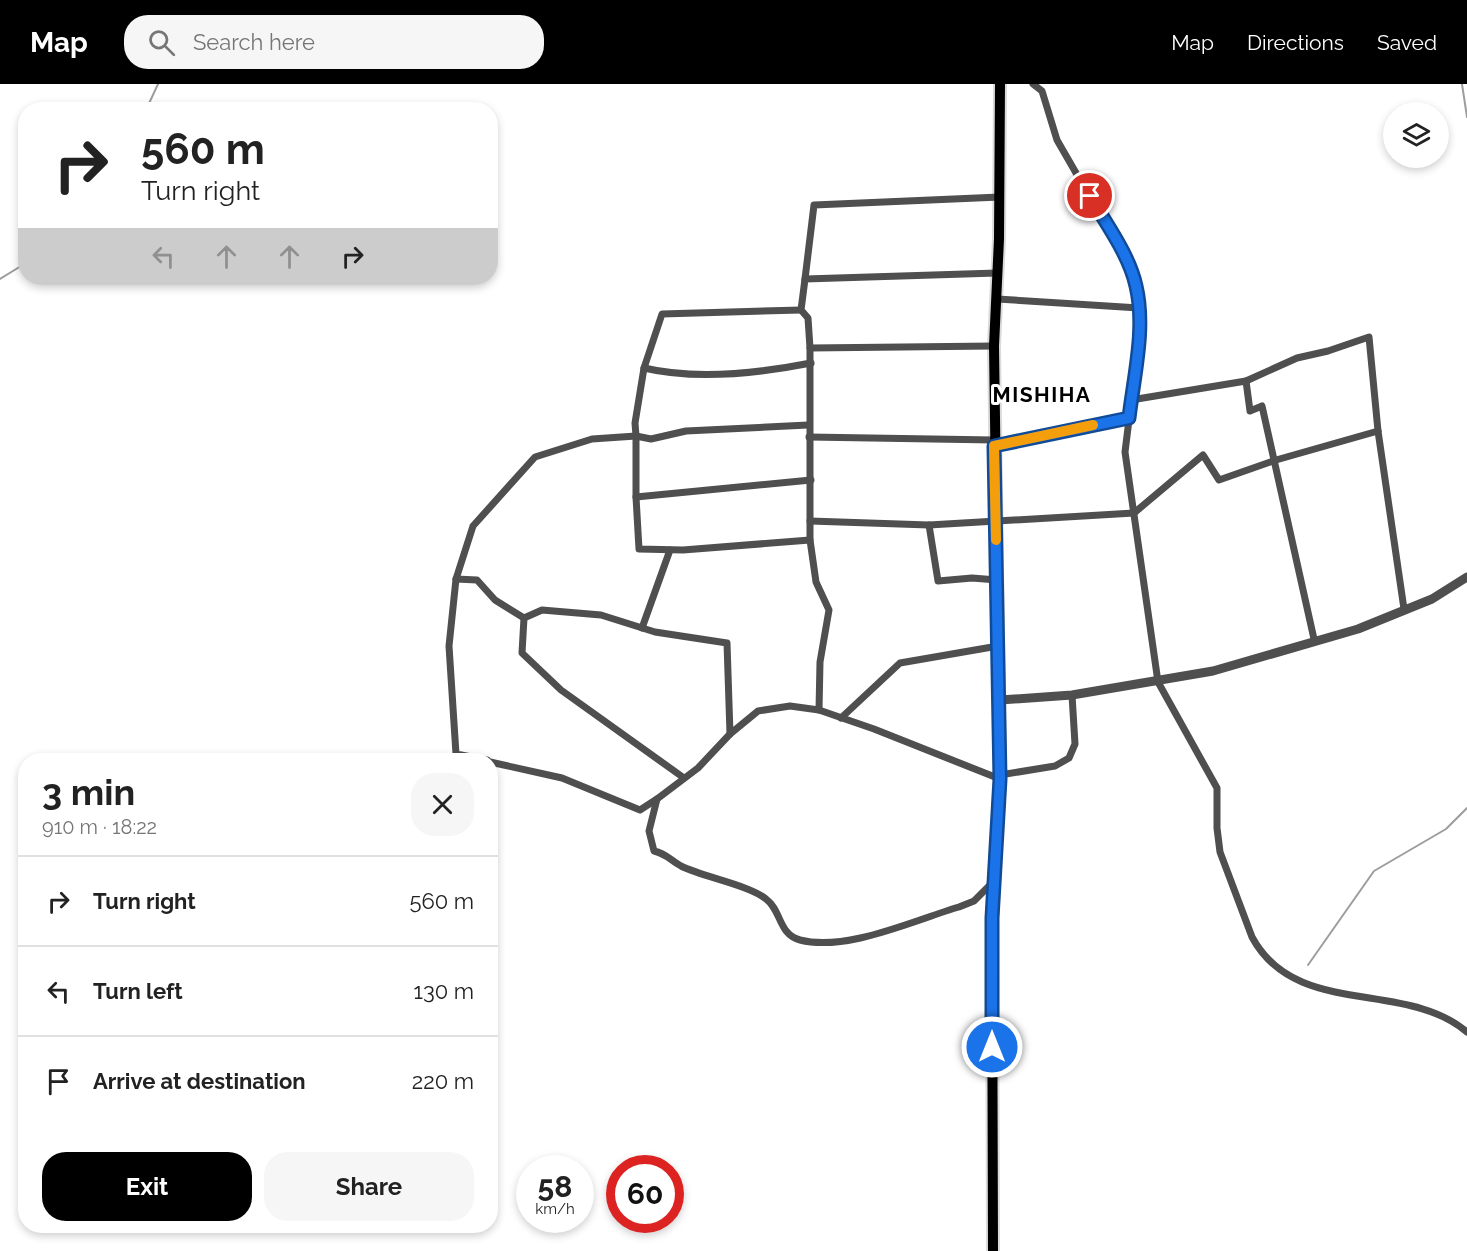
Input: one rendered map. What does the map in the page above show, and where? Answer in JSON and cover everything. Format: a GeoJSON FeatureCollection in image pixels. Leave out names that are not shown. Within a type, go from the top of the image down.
{"type":"FeatureCollection","features":[{"type":"Feature","properties":{"kind":"main road"},"geometry":{"type":"LineString","coordinates":[[993,1251],[991,1130],[994,880],[1000,777],[994,346],[1000,196],[1000,84]]}},
{"type":"Feature","properties":{"kind":"street"},"geometry":{"type":"LineString","coordinates":[[1033,84],[1042,91],[1057,140],[1129,267],[1136,285],[1140,331],[1125,452],[1158,682],[1217,788],[1217,828],[1220,852],[1258,949],[1276,966],[1310,987],[1442,1015],[1467,1032]]}},
{"type":"Feature","properties":{"kind":"street"},"geometry":{"type":"LineString","coordinates":[[819,710],[820,662],[829,610],[816,582],[810,540],[811,480],[808,425],[811,363],[808,318],[801,310],[814,205],[1000,196]]}},
{"type":"Feature","properties":{"kind":"street"},"geometry":{"type":"LineString","coordinates":[[805,279],[997,273]]}},
{"type":"Feature","properties":{"kind":"street"},"geometry":{"type":"LineString","coordinates":[[997,300],[1139,308]]}},
{"type":"Feature","properties":{"kind":"street"},"geometry":{"type":"LineString","coordinates":[[801,310],[662,314],[644,368],[635,423],[636,497],[639,549],[670,550],[810,540]]}},
{"type":"Feature","properties":{"kind":"street"},"geometry":{"type":"LineString","coordinates":[[1131,400],[1246,381],[1297,358],[1328,351],[1369,336],[1378,431],[1404,609]]}},
{"type":"Feature","properties":{"kind":"street"},"geometry":{"type":"LineString","coordinates":[[810,348],[994,346]]}},
{"type":"Feature","properties":{"kind":"street"},"geometry":{"type":"LineString","coordinates":[[644,368],[664,372],[765,372],[811,363]]}},
{"type":"Feature","properties":{"kind":"street"},"geometry":{"type":"LineString","coordinates":[[1246,381],[1250,411],[1262,406],[1276,460],[1314,639]]}},
{"type":"Feature","properties":{"kind":"street"},"geometry":{"type":"LineString","coordinates":[[809,437],[994,443],[1129,418]]}},
{"type":"Feature","properties":{"kind":"street"},"geometry":{"type":"LineString","coordinates":[[456,753],[449,646],[456,579],[473,526],[535,457],[592,439],[636,436],[651,440],[686,431],[808,425]]}},
{"type":"Feature","properties":{"kind":"street"},"geometry":{"type":"LineString","coordinates":[[810,521],[929,525],[995,523],[1134,513],[1203,455],[1219,480],[1276,460],[1378,431]]}},
{"type":"Feature","properties":{"kind":"street"},"geometry":{"type":"LineString","coordinates":[[636,497],[811,480]]}},
{"type":"Feature","properties":{"kind":"street"},"geometry":{"type":"LineString","coordinates":[[929,525],[938,581],[972,578],[997,580]]}},
{"type":"Feature","properties":{"kind":"street"},"geometry":{"type":"LineString","coordinates":[[642,628],[670,550]]}},
{"type":"Feature","properties":{"kind":"street"},"geometry":{"type":"LineString","coordinates":[[1000,700],[1072,695],[1213,671],[1314,639],[1358,628],[1432,599],[1467,577]]}},
{"type":"Feature","properties":{"kind":"street"},"geometry":{"type":"LineString","coordinates":[[456,579],[477,580],[495,600],[524,618]]}},
{"type":"Feature","properties":{"kind":"street"},"geometry":{"type":"LineString","coordinates":[[524,618],[542,610],[601,615],[642,628],[727,643],[730,734]]}},
{"type":"Feature","properties":{"kind":"street"},"geometry":{"type":"LineString","coordinates":[[524,618],[522,653],[561,690],[684,778]]}},
{"type":"Feature","properties":{"kind":"street"},"geometry":{"type":"LineString","coordinates":[[841,718],[900,663],[998,646]]}},
{"type":"Feature","properties":{"kind":"street"},"geometry":{"type":"LineString","coordinates":[[498,763],[562,778],[640,810],[684,778],[758,711],[790,706],[819,710],[1000,777],[1055,766],[1069,758],[1075,744],[1072,695]]}},
{"type":"Feature","properties":{"kind":"street"},"geometry":{"type":"LineString","coordinates":[[657,799],[649,831],[654,851],[666,854],[681,866],[766,899],[787,934],[798,940],[812,942],[865,938],[974,901],[994,880]]}},
{"type":"Feature","properties":{"kind":"waterway"},"geometry":{"type":"LineString","coordinates":[[150,102],[158,84]]}},
{"type":"Feature","properties":{"kind":"waterway"},"geometry":{"type":"LineString","coordinates":[[1462,84],[1467,117]]}},
{"type":"Feature","properties":{"kind":"waterway"},"geometry":{"type":"LineString","coordinates":[[0,279],[18,268]]}},
{"type":"Feature","properties":{"kind":"waterway"},"geometry":{"type":"LineString","coordinates":[[1308,965],[1374,871],[1446,829],[1467,808]]}},
{"type":"Feature","properties":{"kind":"slow traffic"},"geometry":{"type":"LineString","coordinates":[[996,540],[994,446],[1093,425]]}},
{"type":"Feature","properties":{"kind":"district","name":"MISHIHA"},"geometry":{"type":"Point","coordinates":[1042,394]}},
{"type":"Feature","properties":{"kind":"route"},"geometry":{"type":"LineString","coordinates":[[992,1047],[992,918],[1000,779],[994,446],[1129,418],[1140,331],[1136,285],[1133,274],[1090,196]]}}]}
